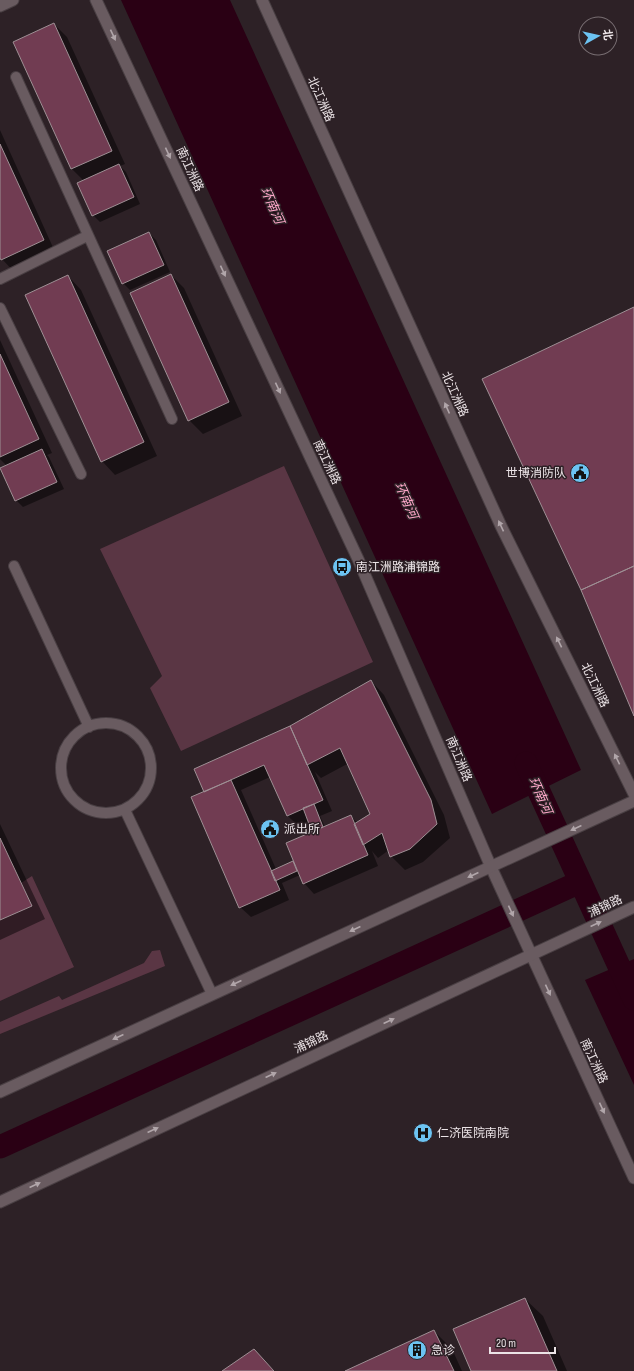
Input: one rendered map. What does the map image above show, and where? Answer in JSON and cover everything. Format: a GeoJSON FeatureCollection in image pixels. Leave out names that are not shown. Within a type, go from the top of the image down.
{"type":"FeatureCollection","features":[{"type":"Feature","properties":{"kind":"street"},"geometry":{"type":"LineString","coordinates":[[0,6],[14,0]]}},
{"type":"Feature","properties":{"kind":"street","name":"南江洲路"},"geometry":{"type":"LineString","coordinates":[[96,0],[358,559],[491,867],[634,1178]]}},
{"type":"Feature","properties":{"kind":"street","name":"北江洲路"},"geometry":{"type":"LineString","coordinates":[[262,0],[501,526],[634,794]]}},
{"type":"Feature","properties":{"kind":"street"},"geometry":{"type":"LineString","coordinates":[[0,1092],[634,801]]}},
{"type":"Feature","properties":{"kind":"street","name":"浦锦路"},"geometry":{"type":"LineString","coordinates":[[0,1202],[634,907]]}},
{"type":"Feature","properties":{"kind":"lane"},"geometry":{"type":"LineString","coordinates":[[16,77],[87,236],[172,419]]}},
{"type":"Feature","properties":{"kind":"lane"},"geometry":{"type":"LineString","coordinates":[[0,279],[87,236]]}},
{"type":"Feature","properties":{"kind":"lane"},"geometry":{"type":"LineString","coordinates":[[0,308],[81,474]]}},
{"type":"Feature","properties":{"kind":"lane"},"geometry":{"type":"LineString","coordinates":[[14,566],[89,727]]}},
{"type":"Feature","properties":{"kind":"lane"},"geometry":{"type":"LineString","coordinates":[[109,723],[127,728],[137,735],[147,749],[151,765],[150,781],[141,797],[125,810],[110,814],[92,812],[78,804],[65,788],[60,770],[62,755],[66,745],[76,734],[93,724],[109,723]]}},
{"type":"Feature","properties":{"kind":"lane"},"geometry":{"type":"LineString","coordinates":[[125,810],[212,994]]}},
{"type":"Feature","properties":{"kind":"shaded area"},"geometry":{"type":"Polygon","coordinates":[[[284,466],[373,662],[181,751],[150,688],[162,676],[100,549],[284,466]]]}},
{"type":"Feature","properties":{"kind":"shaded area"},"geometry":{"type":"Polygon","coordinates":[[[32,876],[74,967],[0,1001],[0,920],[32,906],[21,883],[32,876]]]}},
{"type":"Feature","properties":{"kind":"shaded area"},"geometry":{"type":"Polygon","coordinates":[[[160,950],[165,966],[0,1034],[0,1022],[59,996],[62,1000],[144,963],[152,951],[160,950]]]}},
{"type":"Feature","properties":{"kind":"water"},"geometry":{"type":"Polygon","coordinates":[[[121,0],[230,0],[581,770],[492,814],[121,0]]]}},
{"type":"Feature","properties":{"kind":"water"},"geometry":{"type":"Polygon","coordinates":[[[634,959],[634,1085],[585,980],[634,959]]]}},
{"type":"Feature","properties":{"kind":"building"},"geometry":{"type":"Polygon","coordinates":[[[54,23],[112,151],[71,169],[13,42],[54,23]]]}},
{"type":"Feature","properties":{"kind":"building"},"geometry":{"type":"Polygon","coordinates":[[[0,144],[44,240],[1,260],[0,258],[0,144]]]}},
{"type":"Feature","properties":{"kind":"building"},"geometry":{"type":"Polygon","coordinates":[[[119,164],[134,197],[92,216],[77,183],[119,164]]]}},
{"type":"Feature","properties":{"kind":"building"},"geometry":{"type":"Polygon","coordinates":[[[149,232],[164,265],[122,284],[107,251],[149,232]]]}},
{"type":"Feature","properties":{"kind":"building"},"geometry":{"type":"Polygon","coordinates":[[[171,274],[229,402],[188,421],[130,293],[171,274]]]}},
{"type":"Feature","properties":{"kind":"building"},"geometry":{"type":"Polygon","coordinates":[[[68,275],[144,442],[101,462],[25,295],[68,275]]]}},
{"type":"Feature","properties":{"kind":"building","name":"世博消防队"},"geometry":{"type":"Polygon","coordinates":[[[634,307],[634,566],[581,590],[482,379],[634,307]]]}},
{"type":"Feature","properties":{"kind":"building"},"geometry":{"type":"Polygon","coordinates":[[[0,354],[39,439],[0,457],[0,354]]]}},
{"type":"Feature","properties":{"kind":"building"},"geometry":{"type":"Polygon","coordinates":[[[42,449],[57,482],[15,501],[0,468],[42,449]]]}},
{"type":"Feature","properties":{"kind":"building"},"geometry":{"type":"Polygon","coordinates":[[[634,566],[634,716],[581,590],[634,566]]]}},
{"type":"Feature","properties":{"kind":"building"},"geometry":{"type":"Polygon","coordinates":[[[371,680],[431,800],[437,824],[410,849],[390,857],[382,833],[363,845],[354,824],[370,814],[340,748],[307,765],[290,726],[371,680]]]}},
{"type":"Feature","properties":{"kind":"building"},"geometry":{"type":"Polygon","coordinates":[[[290,726],[323,800],[287,816],[264,765],[204,792],[194,769],[290,726]]]}},
{"type":"Feature","properties":{"kind":"building"},"geometry":{"type":"Polygon","coordinates":[[[231,780],[280,890],[239,908],[191,797],[231,780]]]}},
{"type":"Feature","properties":{"kind":"building"},"geometry":{"type":"Polygon","coordinates":[[[314,804],[323,827],[312,832],[303,808],[314,804]]]}},
{"type":"Feature","properties":{"kind":"building"},"geometry":{"type":"Polygon","coordinates":[[[351,815],[368,855],[303,884],[286,843],[351,815]]]}},
{"type":"Feature","properties":{"kind":"building"},"geometry":{"type":"Polygon","coordinates":[[[0,838],[32,906],[0,920],[0,838]]]}},
{"type":"Feature","properties":{"kind":"building"},"geometry":{"type":"Polygon","coordinates":[[[293,861],[297,871],[275,881],[271,871],[293,861]]]}},
{"type":"Feature","properties":{"kind":"building"},"geometry":{"type":"Polygon","coordinates":[[[525,1298],[557,1371],[471,1371],[453,1329],[525,1298]]]}},
{"type":"Feature","properties":{"kind":"building","name":"急诊"},"geometry":{"type":"Polygon","coordinates":[[[434,1330],[454,1371],[345,1371],[434,1330]]]}},
{"type":"Feature","properties":{"kind":"building"},"geometry":{"type":"Polygon","coordinates":[[[254,1349],[274,1371],[222,1371],[254,1349]]]}},
{"type":"Feature","properties":{"kind":"waterway","name":"环南河"},"geometry":{"type":"LineString","coordinates":[[526,763],[634,999]]}},
{"type":"Feature","properties":{"kind":"waterway"},"geometry":{"type":"LineString","coordinates":[[0,1147],[580,882]]}},
{"type":"Feature","properties":{"kind":"place","name":"世博消防队"},"geometry":{"type":"Point","coordinates":[580,473]}},
{"type":"Feature","properties":{"kind":"place","name":"南江洲路浦锦路"},"geometry":{"type":"Point","coordinates":[342,567]}},
{"type":"Feature","properties":{"kind":"place","name":"派出所"},"geometry":{"type":"Point","coordinates":[270,829]}},
{"type":"Feature","properties":{"kind":"place","name":"仁济医院南院"},"geometry":{"type":"Point","coordinates":[423,1133]}},
{"type":"Feature","properties":{"kind":"place","name":"急诊"},"geometry":{"type":"Point","coordinates":[417,1350]}}]}
